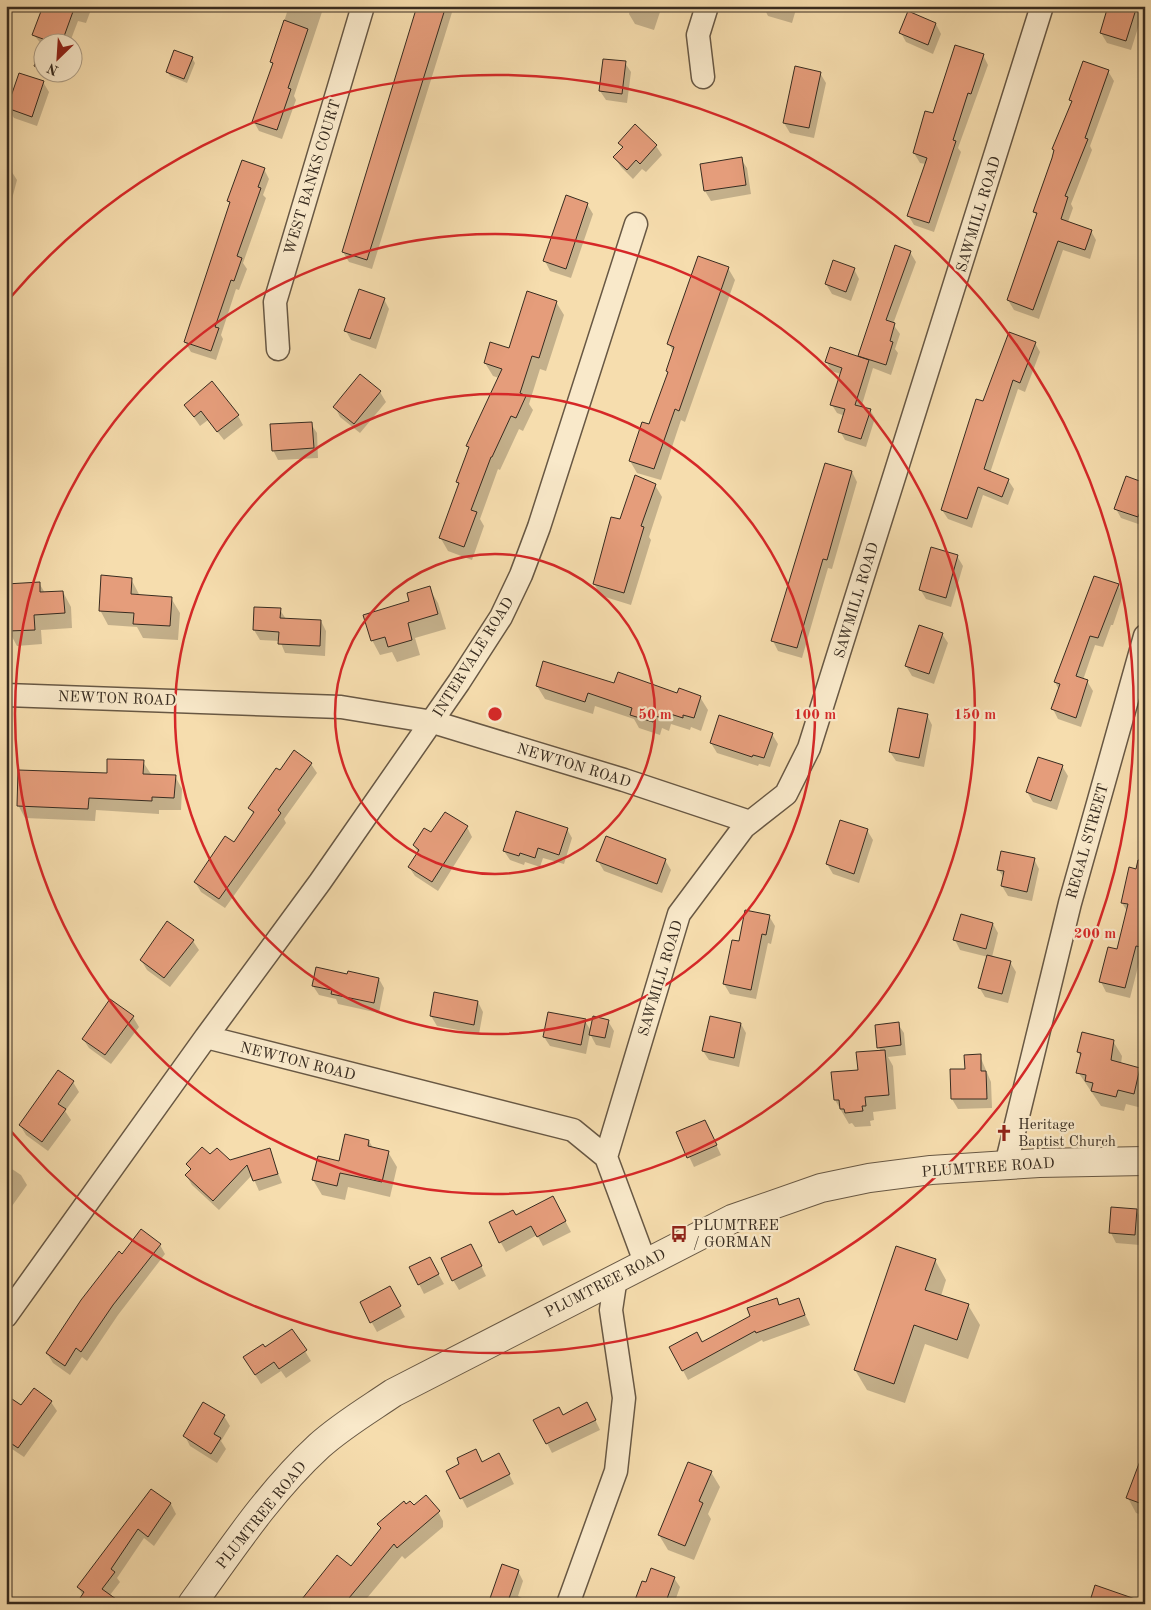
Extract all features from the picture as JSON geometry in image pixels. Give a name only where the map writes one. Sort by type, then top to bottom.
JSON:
[{"type":"street","name":"WEST BANKS COURT","points":[[278,349],[275,302],[363,6]]},
{"type":"street","points":[[702,77],[698,35],[707,6]]},
{"type":"street","name":"SAWMILL ROAD","points":[[606,1157],[679,914],[744,827],[786,794],[809,748],[1042,6]]},
{"type":"street","name":"INTERVALE ROAD","points":[[206,1037],[320,882],[433,722],[501,617],[521,575],[539,527],[636,224]]},
{"type":"street","name":"REGAL STREET","points":[[1006,1165],[1070,903],[1145,636]]},
{"type":"street","name":"NEWTON ROAD","points":[[6,695],[341,707],[433,722],[624,780],[750,822]]},
{"type":"street","points":[[6,1316],[206,1037]]},
{"type":"street","name":"NEWTON ROAD","points":[[206,1037],[573,1130],[606,1157]]},
{"type":"street","points":[[606,1157],[645,1262]]},
{"type":"street","name":"PLUMTREE ROAD","points":[[192,1604],[280,1487],[332,1435],[393,1394],[645,1262],[732,1219],[821,1188],[894,1174],[1006,1165],[1145,1161]]},
{"type":"street","points":[[568,1604],[616,1471],[624,1398],[611,1310],[616,1277]]},
{"type":"building","points":[[43,6],[75,6],[66,32],[33,32]]},
{"type":"building","points":[[417,6],[435,6],[445,9],[367,260],[342,252]]},
{"type":"building","points":[[1108,6],[1137,6],[1126,41],[1100,33]]},
{"type":"building","points":[[908,11],[936,23],[928,45],[899,33]]},
{"type":"building","points":[[284,20],[308,29],[288,88],[291,89],[277,130],[252,122],[273,63],[270,62]]},
{"type":"building","points":[[955,45],[984,54],[971,94],[968,93],[953,140],[956,141],[929,223],[907,216],[927,158],[913,153],[925,111],[933,113]]},
{"type":"building","points":[[174,50],[193,57],[184,79],[166,72]]},
{"type":"building","points":[[603,59],[626,61],[622,94],[599,91]]},
{"type":"building","points":[[1083,61],[1109,70],[1085,138],[1088,139],[1065,196],[1068,197],[1061,219],[1092,230],[1085,250],[1058,241],[1033,310],[1007,300],[1037,213],[1033,212],[1052,158],[1054,150],[1052,149],[1072,101],[1069,100]]},
{"type":"building","points":[[795,66],[821,72],[809,128],[783,123]]},
{"type":"building","points":[[19,73],[32,77],[32,82],[44,82],[32,117],[7,108]]},
{"type":"building","points":[[635,124],[657,145],[640,164],[636,160],[627,170],[613,157],[623,147],[618,143]]},
{"type":"building","points":[[742,157],[746,185],[704,191],[700,164]]},
{"type":"building","points":[[242,160],[265,168],[258,187],[261,188],[237,256],[242,258],[234,281],[231,280],[215,327],[219,328],[211,351],[184,342],[230,202],[227,201]]},
{"type":"building","points":[[566,195],[588,203],[566,269],[543,261]]},
{"type":"building","points":[[895,245],[911,251],[886,320],[895,323],[890,341],[893,342],[886,365],[858,356]]},
{"type":"building","points":[[698,256],[729,267],[679,411],[675,409],[654,469],[629,461],[642,422],[649,424],[668,372],[666,371],[674,347],[667,344]]},
{"type":"building","points":[[833,260],[855,268],[846,292],[825,284]]},
{"type":"building","points":[[359,289],[385,298],[370,339],[344,331]]},
{"type":"building","points":[[527,291],[557,301],[539,358],[532,356],[520,393],[526,396],[516,418],[511,416],[491,457],[471,510],[477,512],[464,547],[439,538],[459,483],[456,482],[469,447],[466,446],[502,369],[484,363],[490,342],[509,348]]},
{"type":"building","points":[[1009,332],[1036,342],[1020,383],[1013,380],[984,469],[1009,479],[1002,497],[978,487],[967,519],[941,510],[976,399],[983,401]]},
{"type":"building","points":[[830,347],[869,360],[855,405],[871,409],[861,439],[838,432],[845,409],[830,405],[842,368],[825,362]]},
{"type":"building","points":[[360,374],[381,391],[354,424],[333,407]]},
{"type":"building","points":[[212,381],[239,415],[217,432],[201,411],[194,417],[184,405]]},
{"type":"building","points":[[312,422],[314,448],[272,451],[270,424]]},
{"type":"building","points":[[825,463],[852,471],[827,560],[823,559],[797,648],[771,641]]},
{"type":"building","points":[[635,475],[656,484],[641,526],[644,527],[624,593],[593,584],[611,517],[620,519]]},
{"type":"building","points":[[1126,476],[1145,483],[1145,499],[1138,517],[1114,509]]},
{"type":"building","points":[[931,547],[958,555],[946,598],[919,590]]},
{"type":"building","points":[[101,575],[132,578],[131,594],[172,597],[170,626],[133,624],[134,613],[99,611]]},
{"type":"building","points":[[1094,576],[1119,584],[1098,638],[1090,636],[1076,676],[1088,680],[1076,718],[1051,709],[1060,684],[1054,682]]},
{"type":"building","points":[[40,582],[40,592],[63,591],[65,613],[34,615],[35,630],[8,631],[6,584]]},
{"type":"building","points":[[430,586],[438,614],[408,623],[412,640],[388,647],[385,637],[371,641],[363,615],[409,601],[407,593]]},
{"type":"building","points":[[254,607],[281,608],[280,618],[321,620],[320,646],[278,644],[279,632],[253,630]]},
{"type":"building","points":[[919,625],[943,633],[929,674],[905,666]]},
{"type":"building","points":[[543,661],[614,683],[618,672],[677,693],[679,688],[701,696],[694,718],[683,715],[683,718],[664,712],[662,718],[655,716],[653,722],[630,715],[632,708],[588,693],[585,702],[536,686]]},
{"type":"building","points":[[898,708],[928,714],[919,758],[889,752]]},
{"type":"building","points":[[719,715],[773,733],[764,758],[753,755],[752,757],[710,743]]},
{"type":"building","points":[[294,750],[312,763],[278,810],[281,813],[219,899],[194,882],[225,836],[234,842],[254,812],[248,808],[276,768],[280,770]]},
{"type":"building","points":[[1038,757],[1063,765],[1051,801],[1026,792]]},
{"type":"building","points":[[107,759],[144,760],[143,774],[176,775],[174,798],[152,797],[152,801],[89,798],[88,809],[17,806],[18,770],[107,773]]},
{"type":"building","points":[[516,811],[568,828],[559,855],[538,848],[535,858],[520,853],[519,856],[503,851]]},
{"type":"building","points":[[445,812],[468,826],[432,882],[408,867],[419,850],[413,845],[424,828],[431,832]]},
{"type":"building","points":[[840,820],[868,829],[854,874],[826,864]]},
{"type":"building","points":[[606,836],[666,859],[657,884],[596,861]]},
{"type":"building","points":[[1001,851],[1035,858],[1027,892],[1001,886],[1004,871],[997,870]]},
{"type":"building","points":[[1138,860],[1145,861],[1145,948],[1136,946],[1125,988],[1099,982],[1108,947],[1117,949],[1128,904],[1121,903],[1129,867],[1136,869]]},
{"type":"building","points":[[745,910],[770,915],[766,935],[762,934],[751,990],[723,984],[732,940],[739,941]]},
{"type":"building","points":[[961,914],[993,923],[986,949],[953,940]]},
{"type":"building","points":[[167,921],[194,940],[164,978],[140,960]]},
{"type":"building","points":[[987,955],[1011,961],[1002,994],[978,988]]},
{"type":"building","points":[[316,967],[347,974],[348,971],[379,978],[374,1003],[331,994],[332,990],[312,986]]},
{"type":"building","points":[[434,992],[478,1001],[474,1025],[430,1016]]},
{"type":"building","points":[[110,999],[134,1016],[105,1055],[82,1039]]},
{"type":"building","points":[[548,1012],[586,1019],[581,1045],[543,1037]]},
{"type":"building","points":[[593,1016],[609,1020],[605,1038],[589,1035]]},
{"type":"building","points":[[710,1016],[741,1023],[734,1058],[702,1051]]},
{"type":"building","points":[[899,1022],[901,1045],[877,1048],[875,1025]]},
{"type":"building","points":[[1082,1032],[1114,1040],[1111,1060],[1140,1068],[1134,1094],[1118,1090],[1116,1097],[1091,1091],[1093,1083],[1085,1081],[1086,1075],[1076,1073],[1081,1053],[1077,1052]]},
{"type":"building","points":[[885,1050],[889,1095],[865,1097],[866,1106],[862,1106],[863,1111],[845,1113],[844,1109],[840,1109],[839,1100],[834,1100],[831,1072],[858,1070],[856,1052]]},
{"type":"building","points":[[981,1054],[981,1071],[986,1071],[987,1099],[951,1099],[950,1069],[965,1069],[964,1055]]},
{"type":"building","points":[[58,1070],[74,1081],[58,1104],[66,1109],[42,1142],[19,1125]]},
{"type":"building","points":[[705,1120],[717,1145],[687,1158],[676,1132]]},
{"type":"building","points":[[345,1134],[369,1140],[368,1146],[389,1151],[382,1182],[340,1173],[337,1186],[312,1180],[318,1156],[339,1161]]},
{"type":"building","points":[[202,1147],[210,1154],[217,1148],[230,1160],[270,1148],[278,1174],[253,1181],[247,1165],[213,1201],[185,1175],[191,1169],[186,1164]]},
{"type":"building","points":[[553,1196],[566,1221],[537,1237],[531,1226],[499,1243],[489,1222],[513,1210],[516,1215]]},
{"type":"building","points":[[1111,1207],[1137,1209],[1135,1235],[1109,1233]]},
{"type":"building","points":[[141,1229],[161,1244],[113,1305],[81,1352],[76,1348],[65,1366],[46,1353],[81,1300],[119,1251],[122,1254]]},
{"type":"building","points":[[471,1244],[482,1266],[452,1281],[441,1258]]},
{"type":"building","points":[[896,1246],[936,1259],[925,1290],[969,1304],[957,1340],[914,1325],[894,1384],[854,1370]]},
{"type":"building","points":[[430,1257],[439,1274],[418,1285],[409,1267]]},
{"type":"building","points":[[390,1286],[401,1306],[370,1323],[360,1302]]},
{"type":"building","points":[[777,1298],[779,1305],[799,1298],[805,1315],[756,1333],[755,1331],[682,1371],[669,1347],[697,1332],[702,1342],[750,1316],[747,1308]]},
{"type":"building","points":[[292,1329],[307,1350],[279,1369],[274,1362],[255,1375],[243,1357],[263,1344],[265,1347]]},
{"type":"building","points":[[34,1388],[52,1401],[18,1448],[6,1440],[6,1395],[21,1405]]},
{"type":"building","points":[[203,1402],[225,1415],[214,1434],[221,1438],[211,1454],[183,1436]]},
{"type":"building","points":[[587,1402],[596,1420],[546,1444],[533,1420],[559,1407],[563,1415]]},
{"type":"building","points":[[476,1449],[482,1462],[499,1453],[510,1474],[460,1499],[446,1471],[459,1464],[457,1458]]},
{"type":"building","points":[[1143,1453],[1145,1453],[1145,1505],[1126,1498]]},
{"type":"building","points":[[688,1462],[712,1471],[699,1501],[703,1503],[685,1546],[658,1535]]},
{"type":"building","points":[[151,1489],[171,1503],[148,1537],[138,1529],[111,1569],[115,1572],[102,1589],[123,1604],[76,1604],[84,1592],[77,1587]]},
{"type":"building","points":[[426,1495],[440,1511],[397,1548],[394,1544],[344,1604],[298,1604],[337,1555],[351,1566],[381,1528],[377,1524],[404,1501],[406,1504],[410,1501],[414,1505]]},
{"type":"building","points":[[502,1564],[519,1570],[507,1604],[488,1604]]},
{"type":"building","points":[[651,1568],[675,1577],[665,1604],[644,1604],[635,1600],[642,1581],[646,1582]]},
{"type":"building","points":[[1095,1585],[1141,1601],[1141,1604],[1089,1604]]},
{"type":"place","name":"Heritage Baptist Church","points":[[1004,1133]]},
{"type":"place","name":"PLUMTREE / GORMAN","points":[[679,1234]]}]
